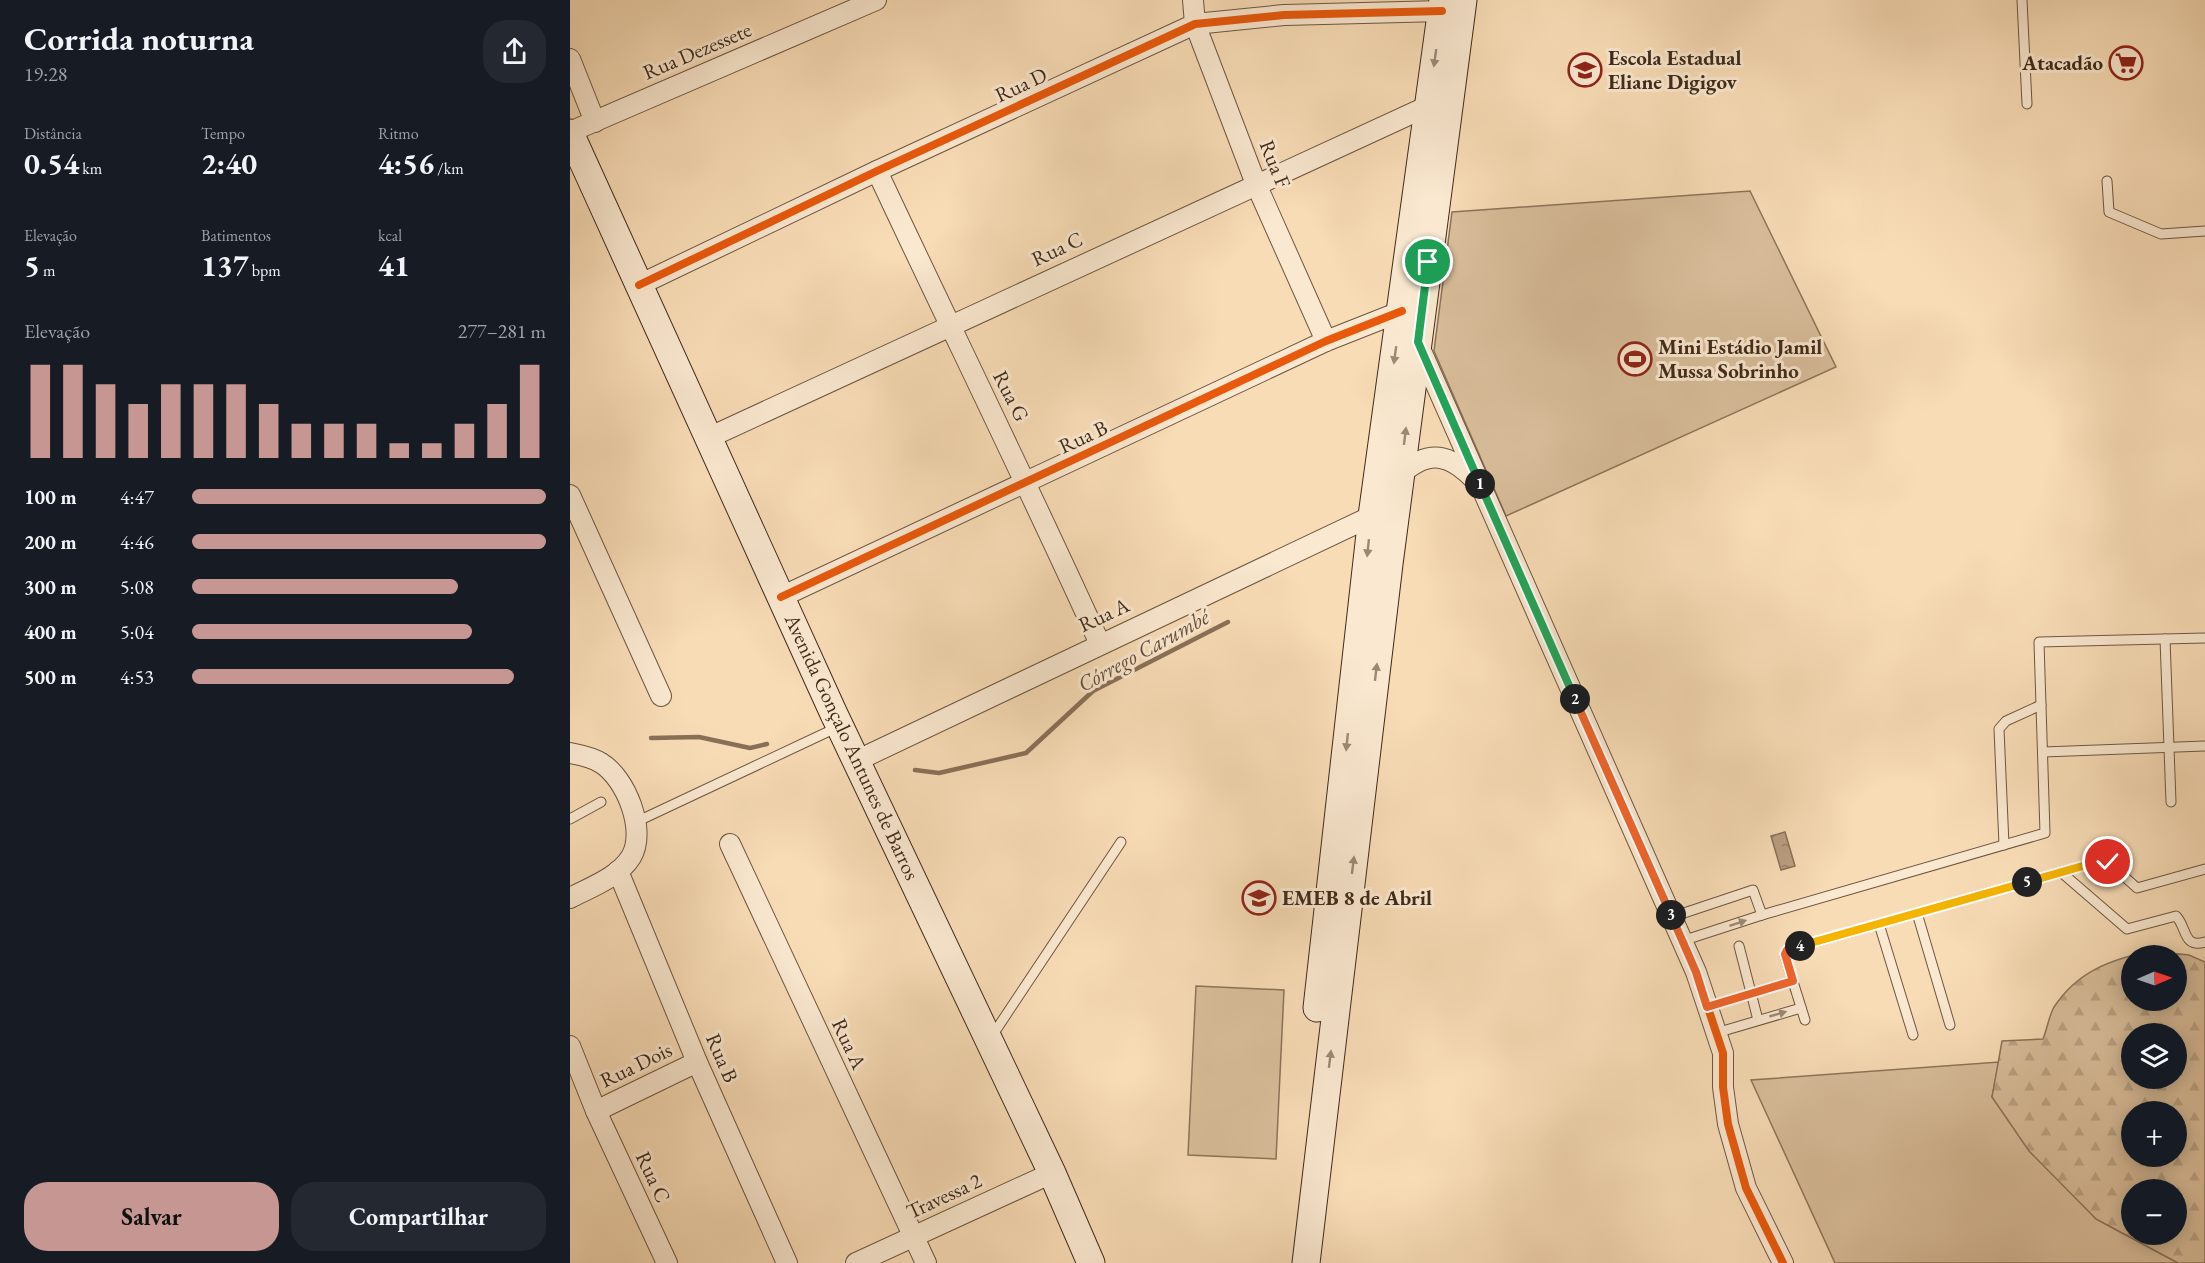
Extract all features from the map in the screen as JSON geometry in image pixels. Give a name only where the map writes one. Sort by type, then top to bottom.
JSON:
[{"type":"main road","points":[[1289,1263],[1372,516],[1402,310],[1428,106],[1449,4]]},
{"type":"main road","points":[[1306,1263],[1400,475],[1418,342],[1449,4]]},
{"type":"main road","name":"Avenida Gonçalo Antunes de Barros","points":[[570,133],[840,726],[1052,1173],[1091,1263]]},
{"type":"street","name":"Rua Dezessete","points":[[570,133],[876,0]]},
{"type":"street","name":"Rua F","points":[[1193,0],[1195,24],[1256,184],[1326,341]]},
{"type":"street","name":"Rua D","points":[[639,285],[877,171],[1195,24],[1284,15],[1449,4]]},
{"type":"street","points":[[570,59],[595,122]]},
{"type":"street","name":"Rua C","points":[[708,438],[1428,106]]},
{"type":"street","name":"Rua G","points":[[877,171],[949,325],[1028,483],[1100,644]]},
{"type":"street","name":"Rua B","points":[[782,597],[1326,341],[1402,310]]},
{"type":"street","points":[[1418,342],[1682,941],[1723,1053],[1723,1087],[1728,1124],[1743,1177],[1783,1263]]},
{"type":"street","points":[[1400,475],[1422,458],[1438,457],[1464,469],[1482,488]]},
{"type":"street","points":[[570,495],[661,696]]},
{"type":"street","name":"Rua A","points":[[858,760],[1372,516]]},
{"type":"street","points":[[570,753],[601,762],[612,771],[620,783],[636,822],[636,846],[630,859],[618,871],[570,898]]},
{"type":"street","name":"Rua A","points":[[730,844],[926,1263]]},
{"type":"street","name":"Rua B","points":[[618,871],[697,1062],[787,1263]]},
{"type":"street","name":"Rua C","points":[[570,1046],[596,1111],[667,1263]]},
{"type":"street","name":"Rua Dois","points":[[596,1111],[697,1062]]},
{"type":"street","name":"Travessa 2","points":[[856,1263],[1052,1173]]},
{"type":"lane","points":[[2022,0],[2027,104]]},
{"type":"lane","points":[[2107,181],[2109,212],[2161,234],[2205,231]]},
{"type":"lane","points":[[1682,941],[1762,915],[2045,833],[2039,642],[2205,638]]},
{"type":"lane","points":[[2165,639],[2171,802]]},
{"type":"lane","points":[[2004,845],[1999,729],[2006,721],[2041,705]]},
{"type":"lane","points":[[636,822],[840,726]]},
{"type":"lane","points":[[2043,752],[2205,746]]},
{"type":"lane","points":[[570,819],[601,802]]},
{"type":"lane","points":[[989,1040],[1121,842]]},
{"type":"lane","points":[[1805,1020],[1785,957],[1787,950],[2106,861],[2137,888],[2205,868]]},
{"type":"lane","points":[[2061,872],[2127,929],[2176,916],[2191,942],[2205,942]]},
{"type":"lane","points":[[1672,917],[1754,890],[1762,915]]},
{"type":"lane","points":[[1917,914],[1950,1024]]},
{"type":"lane","points":[[1879,924],[1913,1035]]},
{"type":"lane","points":[[1739,946],[1758,1020]]},
{"type":"lane","points":[[1707,1007],[1793,981]]},
{"type":"lane","points":[[1716,1033],[1801,1008]]},
{"type":"green space","name":"Mini Estádio Jamil Mussa Sobrinho","points":[[1750,191],[1836,367],[1506,516],[1434,351],[1452,212]]},
{"type":"green space","points":[[2187,955],[2205,962],[2205,1263],[2178,1263],[2144,1245],[2187,1245],[2187,1179],[2121,1179],[2121,1232],[2096,1219],[2029,1151],[1992,1097],[2002,1041],[2043,1039],[2054,1007],[2063,995],[2084,976],[2121,958],[2121,1011],[2187,1011]]},
{"type":"green space","points":[[1196,986],[1284,990],[1276,1159],[1188,1155]]},
{"type":"green space","points":[[1999,1062],[1992,1097],[2096,1219],[2121,1232],[2121,1245],[2144,1245],[2178,1263],[1835,1263],[1751,1080]]},
{"type":"water","points":[[1785,832],[1795,866],[1781,870],[1771,836]]},
{"type":"waterway","name":"Córrego Carumbé","points":[[915,770],[939,773],[1026,753],[1093,691],[1228,622]]},
{"type":"waterway","name":"Córrego Carumbé","points":[[651,738],[699,737],[750,748],[767,744]]},
{"type":"cycle path","points":[[639,285],[877,171],[1195,24],[1284,15],[1442,11]]},
{"type":"cycle path","points":[[781,597],[1326,341],[1402,311]]},
{"type":"cycle path","points":[[1418,342],[1696,972],[1723,1053],[1723,1087],[1728,1124],[1746,1188],[1783,1263]]},
{"type":"place","name":"Atacadão","points":[[2126,63]]},
{"type":"place","name":"Escola Estadual Eliane Digigov","points":[[1585,70]]},
{"type":"place","name":"Mini Estádio Jamil Mussa Sobrinho","points":[[1635,359]]},
{"type":"place","name":"EMEB 8 de Abril","points":[[1259,898]]},
{"type":"route","points":[[1428,262],[1418,342],[1696,972],[1707,1007],[1793,981],[1785,957],[1786,951],[2100,861],[2108,862]]}]
